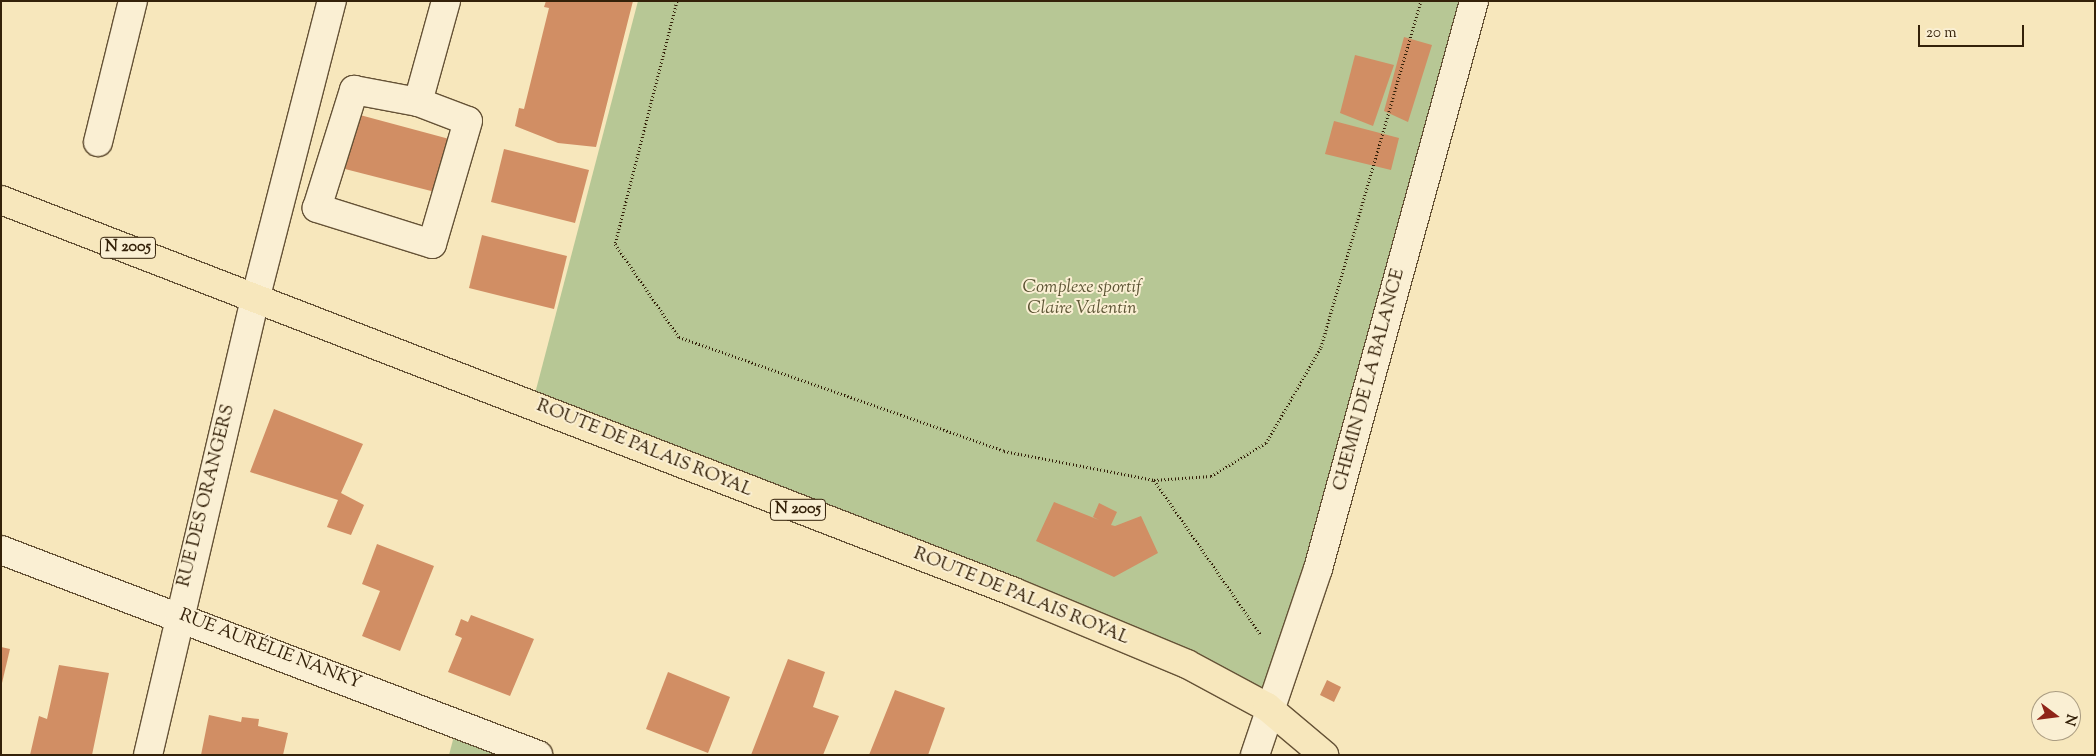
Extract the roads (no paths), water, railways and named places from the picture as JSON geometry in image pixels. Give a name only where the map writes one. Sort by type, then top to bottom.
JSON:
[{"type":"main road","name":"ROUTE DE PALAIS ROYAL","points":[[1,200],[256,296],[1014,592],[1186,664],[1268,707],[1324,755]]},
{"type":"street","points":[[98,142],[133,1]]},
{"type":"street","name":"RUE DES ORANGERS","points":[[148,755],[178,614],[256,296],[332,1]]},
{"type":"street","points":[[418,102],[446,1]]},
{"type":"street","name":"CHEMIN DE LA BALANCE","points":[[1255,755],[1268,707],[1318,569],[1474,1]]},
{"type":"street","points":[[354,90],[418,102],[468,121],[432,244],[318,208],[354,90]]},
{"type":"street","name":"RUE AURÉLIE NANKY","points":[[1,550],[178,614],[538,755]]},
{"type":"park label","name":"Complexe sportif Claire Valentin","points":[[1082,299]]}]
